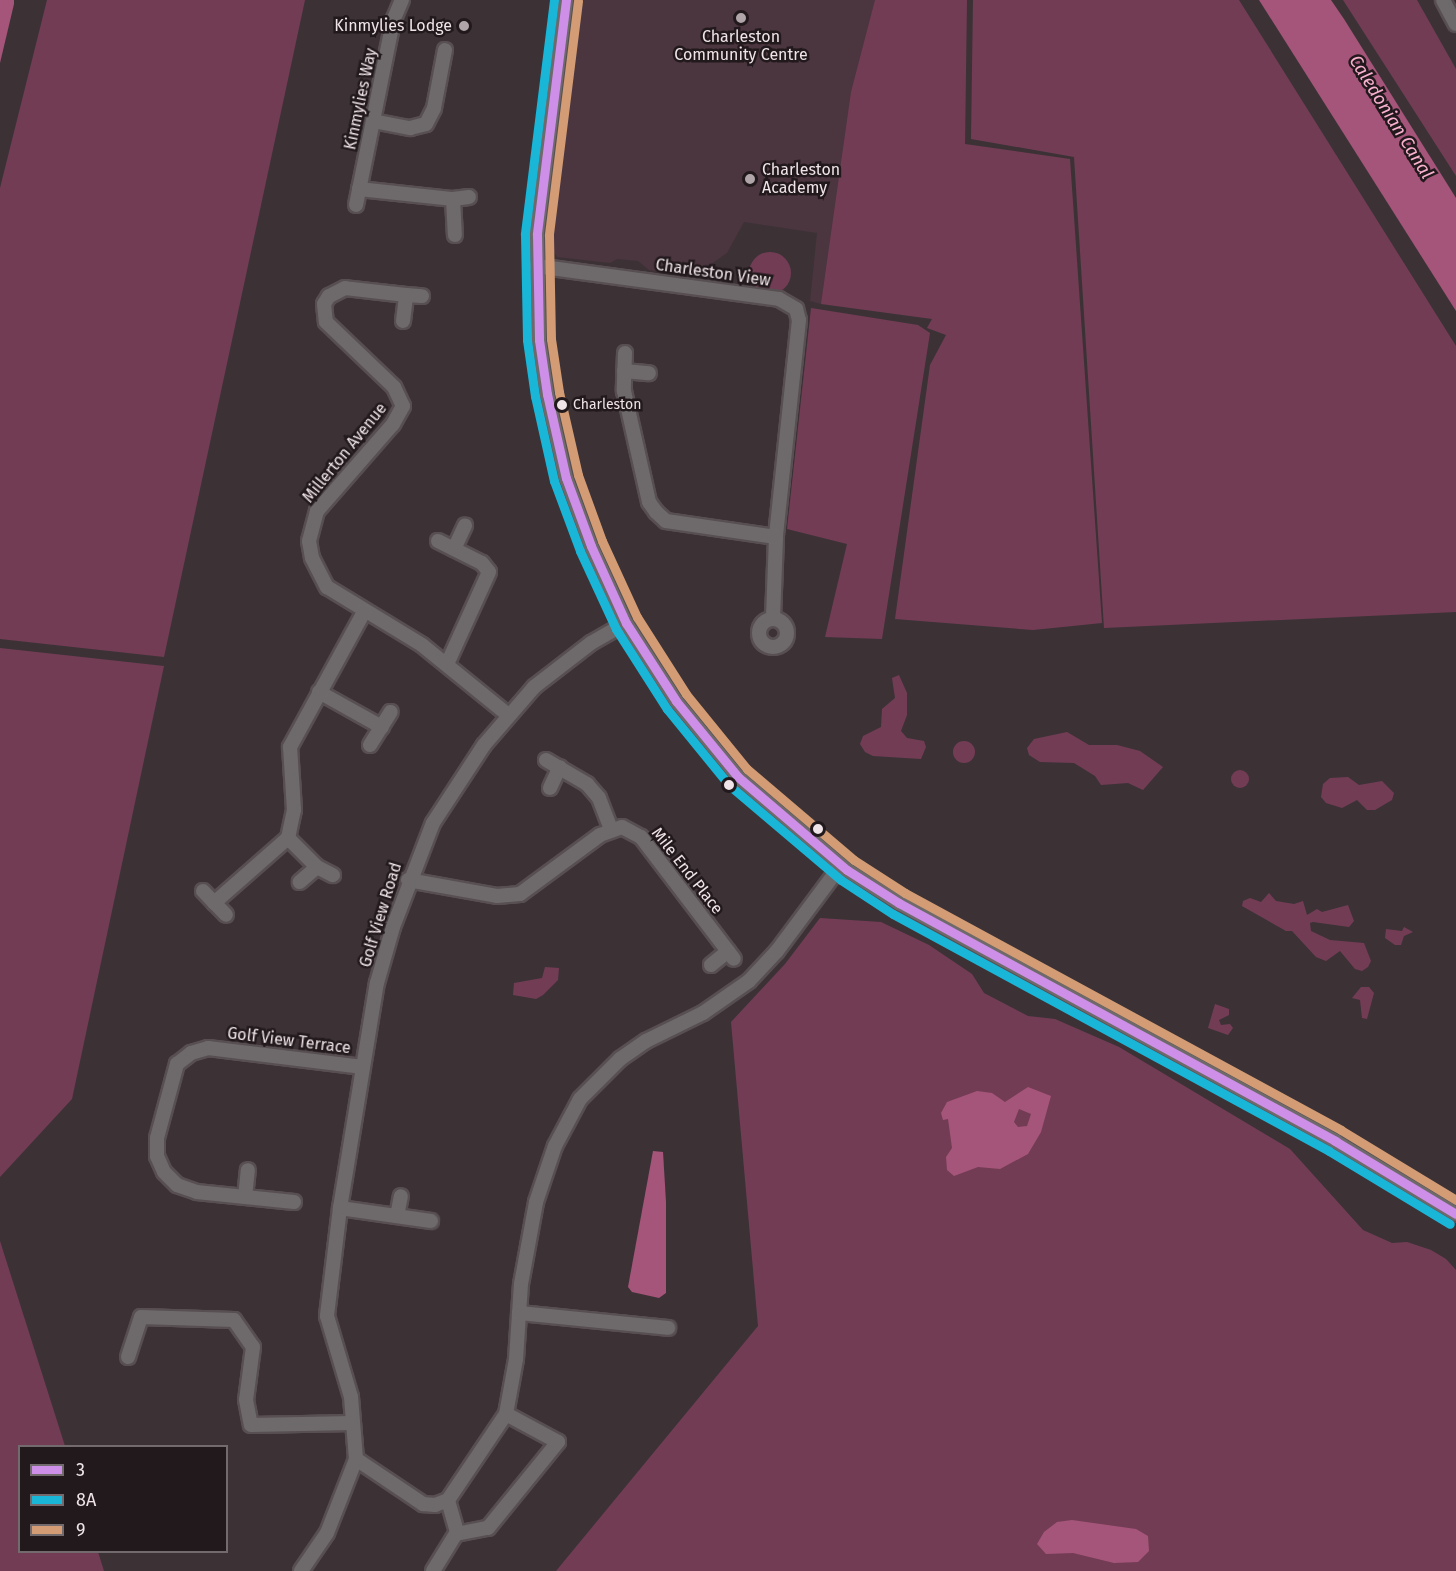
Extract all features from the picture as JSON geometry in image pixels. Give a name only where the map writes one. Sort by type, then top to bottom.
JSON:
[{"type":"street","name":"Kinmylies Way","points":[[356,205],[393,21],[402,0]]},
{"type":"street","points":[[566,0],[542,181],[536,266],[542,359],[566,478],[591,546],[626,623],[676,700],[738,777],[841,865],[899,903],[1335,1141],[1456,1214]]},
{"type":"street","points":[[1443,0],[1456,24]]},
{"type":"street","points":[[373,121],[410,128],[426,124],[446,76],[445,50]]},
{"type":"street","points":[[359,189],[453,199],[470,197]]},
{"type":"street","points":[[453,199],[455,236]]},
{"type":"street","name":"Charleston View","points":[[536,266],[778,299],[796,309],[799,320],[776,537],[773,619]]},
{"type":"street","name":"Millerton Avenue","points":[[406,295],[345,288],[329,296],[324,304],[326,322],[394,387],[403,406],[393,424],[327,497],[311,526],[312,558],[318,574],[327,586],[447,664],[508,716]]},
{"type":"street","points":[[404,321],[406,295],[422,296]]},
{"type":"street","points":[[625,353],[624,371],[631,424],[649,502],[656,512],[674,522],[776,537]]},
{"type":"street","points":[[624,371],[649,373]]},
{"type":"street","points":[[454,549],[465,525]]},
{"type":"street","points":[[438,542],[487,567],[489,577],[447,664]]},
{"type":"street","points":[[214,903],[288,838],[294,810],[290,747],[364,612]]},
{"type":"street","name":"Golf View Road","points":[[356,1459],[351,1397],[327,1316],[340,1208],[382,964],[408,880],[446,797],[508,716],[556,669],[626,623]]},
{"type":"street","points":[[319,692],[382,727]]},
{"type":"street","points":[[370,745],[391,712]]},
{"type":"street","points":[[408,880],[497,896],[520,894],[611,829],[599,798],[587,784],[546,760]]},
{"type":"street","points":[[550,788],[560,767]]},
{"type":"street","name":"Mile End Place","points":[[611,829],[622,827],[641,837],[730,955],[711,965]]},
{"type":"street","points":[[288,838],[317,867],[333,875]]},
{"type":"street","points":[[301,1571],[327,1533],[356,1459],[423,1504],[435,1505],[447,1500],[506,1414],[521,1284],[543,1174],[580,1099],[620,1059],[646,1041],[709,1010],[748,981],[777,951],[841,865]]},
{"type":"street","points":[[300,882],[317,867]]},
{"type":"street","points":[[202,891],[226,915]]},
{"type":"street","name":"Golf View Terrace","points":[[294,1202],[197,1192],[177,1185],[164,1172],[157,1156],[157,1138],[177,1064],[191,1053],[208,1048],[363,1067]]},
{"type":"street","points":[[245,1197],[248,1170]]},
{"type":"street","points":[[398,1216],[401,1196]]},
{"type":"street","points":[[340,1208],[431,1221]]},
{"type":"street","points":[[519,1313],[668,1328]]},
{"type":"street","points":[[128,1357],[141,1317],[234,1320],[253,1347],[246,1400],[251,1425],[353,1423]]},
{"type":"street","points":[[456,1534],[488,1528],[558,1442],[506,1414]]},
{"type":"street","points":[[433,1571],[456,1534],[447,1500]]},
{"type":"shaded area","points":[[47,0],[305,0],[164,657],[0,639],[0,188]]},
{"type":"shaded area","name":"Charleston Academy","points":[[580,0],[948,0],[821,304],[810,301],[817,233],[744,222],[727,253],[695,275],[649,270],[638,261],[617,259],[610,263],[557,257],[548,243],[549,228]]},
{"type":"shaded area","points":[[875,0],[967,0],[965,144],[1070,159],[1102,623],[1033,630],[895,619],[930,365],[946,335],[927,328],[932,319],[821,304],[851,92]]},
{"type":"shaded area","points":[[973,0],[1239,0],[1456,346],[1456,612],[1104,628],[1074,157],[971,139]]},
{"type":"shaded area","points":[[1343,0],[1417,0],[1456,69],[1456,176]]},
{"type":"shaded area","points":[[770,252],[778,253],[785,258],[790,265],[790,281],[785,288],[778,293],[770,294],[762,293],[755,288],[750,281],[749,273],[750,265],[755,258],[762,253]]},
{"type":"shaded area","points":[[811,308],[918,325],[930,333],[882,639],[825,637],[847,544],[787,529]]},
{"type":"shaded area","points":[[0,648],[164,666],[72,1099],[0,1177]]},
{"type":"shaded area","points":[[899,675],[907,693],[907,715],[901,731],[907,738],[924,741],[926,747],[921,759],[873,756],[865,752],[860,744],[863,736],[881,727],[882,709],[895,698],[892,678]]},
{"type":"shaded area","points":[[1067,732],[1089,745],[1117,745],[1140,751],[1163,767],[1143,790],[1128,783],[1101,785],[1095,776],[1074,763],[1040,762],[1029,755],[1027,748],[1034,739]]},
{"type":"shaded area","points":[[964,741],[972,744],[975,752],[972,760],[964,763],[956,760],[953,752],[956,744]]},
{"type":"shaded area","points":[[1240,770],[1246,773],[1249,779],[1246,785],[1240,788],[1234,785],[1231,779],[1234,773]]},
{"type":"shaded area","points":[[1348,777],[1359,785],[1382,781],[1394,793],[1392,800],[1375,810],[1367,810],[1357,800],[1342,808],[1326,803],[1321,797],[1323,784],[1330,778]]},
{"type":"shaded area","points":[[1269,893],[1276,901],[1294,904],[1303,901],[1307,915],[1317,909],[1322,912],[1348,905],[1354,921],[1349,927],[1313,922],[1310,923],[1311,931],[1330,940],[1364,943],[1371,961],[1368,967],[1362,971],[1355,969],[1340,951],[1326,961],[1316,957],[1292,931],[1286,931],[1242,906],[1243,901],[1250,898],[1261,902]]},
{"type":"shaded area","points":[[820,918],[881,922],[929,945],[972,974],[984,993],[1028,1016],[1055,1019],[1119,1047],[1290,1149],[1363,1230],[1392,1243],[1407,1242],[1431,1250],[1446,1259],[1456,1270],[1456,1571],[556,1571],[758,1326],[731,1022],[785,964]]},
{"type":"shaded area","points":[[1404,927],[1413,932],[1404,936],[1401,945],[1395,945],[1385,938],[1386,929],[1402,931]]},
{"type":"shaded area","points":[[545,967],[559,968],[558,980],[543,995],[536,999],[513,995],[514,983],[542,978]]},
{"type":"shaded area","points":[[1361,987],[1369,987],[1374,993],[1367,1019],[1362,1018],[1360,1000],[1352,998]]},
{"type":"shaded area","points":[[1215,1004],[1229,1009],[1229,1015],[1219,1020],[1221,1025],[1230,1024],[1233,1028],[1228,1035],[1208,1028]]},
{"type":"shaded area","points":[[0,1241],[65,1445],[18,1445],[18,1553],[98,1553],[104,1571],[0,1571]]},
{"type":"water","points":[[0,0],[14,0],[14,4],[0,63]]},
{"type":"water","name":"Caledonian Canal","points":[[1259,0],[1331,0],[1344,19],[1456,198],[1456,311]]},
{"type":"water","points":[[1028,1087],[1051,1096],[1041,1132],[1028,1154],[1000,1169],[978,1167],[954,1176],[947,1170],[946,1157],[952,1148],[948,1119],[943,1120],[941,1113],[947,1102],[977,1091],[992,1093],[1005,1102]],"holes":[[[1019,1109],[1031,1114],[1027,1126],[1018,1127],[1014,1122]]]},
{"type":"water","points":[[653,1151],[663,1152],[666,1202],[666,1293],[659,1298],[632,1292],[628,1287]]},
{"type":"water","points":[[1072,1520],[1136,1529],[1148,1536],[1149,1551],[1138,1562],[1114,1563],[1073,1553],[1046,1554],[1037,1544],[1044,1532],[1057,1522]]},
{"type":"transit line","name":"8A","points":[[554,0],[525,234],[527,340],[535,396],[554,481],[580,551],[616,629],[667,709],[729,785],[841,880],[893,914],[1329,1151],[1450,1224]]},
{"type":"transit line","name":"3","points":[[566,0],[537,234],[539,340],[547,394],[566,478],[591,546],[626,623],[676,701],[738,777],[847,870],[899,903],[1335,1141],[1456,1214]]},
{"type":"transit line","name":"9","points":[[578,1],[549,235],[551,339],[559,392],[578,475],[602,541],[637,617],[686,694],[747,769],[854,860],[905,893],[1341,1130],[1456,1200]]},
{"type":"place","name":"Charleston Community Centre","points":[[741,18]]},
{"type":"place","name":"Kinmylies Lodge","points":[[464,26]]},
{"type":"place","name":"Charleston Academy","points":[[750,179]]},
{"type":"place","name":"Charleston","points":[[562,405]]}]
